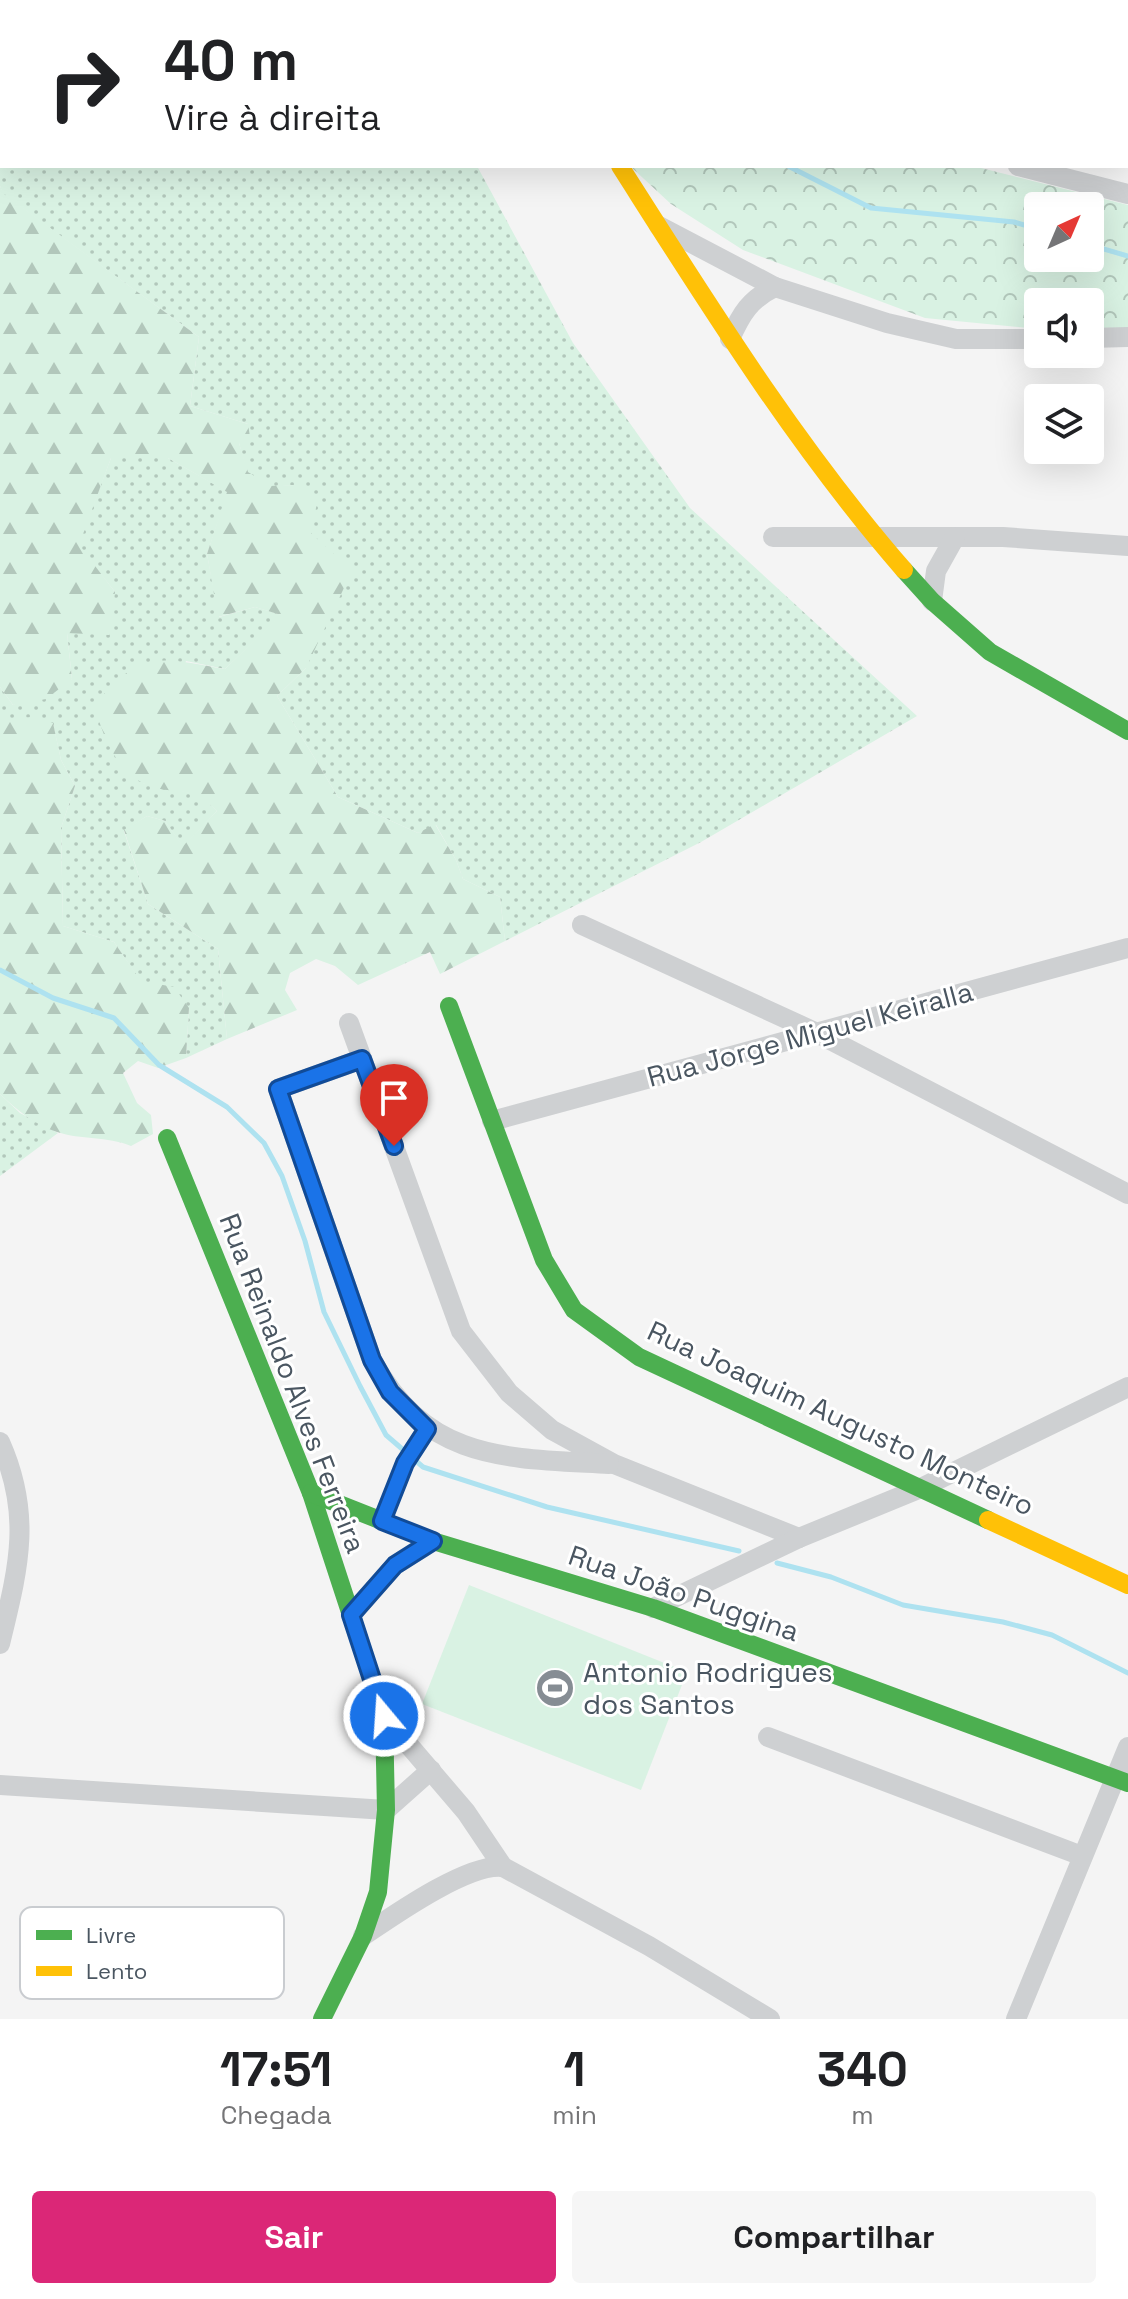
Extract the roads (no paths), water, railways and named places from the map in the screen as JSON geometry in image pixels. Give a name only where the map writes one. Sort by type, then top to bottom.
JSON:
[{"type":"street","points":[[621,168],[652,222],[730,339],[876,537],[932,601],[990,652],[1128,731]]},
{"type":"street","points":[[1026,168],[1128,194]]},
{"type":"street","points":[[652,222],[775,287],[887,323],[956,339],[1024,339]]},
{"type":"street","points":[[730,339],[741,314],[756,297],[775,287]]},
{"type":"street","points":[[1104,338],[1128,337]]},
{"type":"street","points":[[773,537],[955,537],[1100,541],[1128,546]]},
{"type":"street","points":[[932,601],[936,571],[955,537]]},
{"type":"street","points":[[582,925],[815,1032],[1128,1194]]},
{"type":"street","name":"Rua Jorge Miguel Keiralla","points":[[492,1121],[1128,948]]},
{"type":"street","name":"Rua Joaquim Augusto Monteiro","points":[[449,1006],[544,1260],[574,1310],[639,1357],[1128,1585]]},
{"type":"street","points":[[349,1023],[461,1331],[509,1393],[552,1430],[614,1464],[799,1538]]},
{"type":"street","points":[[362,1059],[278,1089],[372,1360],[390,1392],[427,1429],[454,1442],[515,1458],[614,1464]]},
{"type":"street","name":"Rua Reinaldo Alves Ferreira","points":[[167,1138],[311,1493],[384,1716],[386,1810],[378,1892],[363,1936],[322,2019]]},
{"type":"street","points":[[653,1608],[799,1538],[921,1488],[1128,1387]]},
{"type":"street","points":[[0,1442],[7,1475],[21,1511],[21,1556],[0,1644]]},
{"type":"street","name":"Rua João Puggina","points":[[311,1493],[433,1541],[653,1608],[1120,1781]]},
{"type":"street","points":[[351,1615],[387,1572],[433,1541]]},
{"type":"street","points":[[384,1716],[466,1812],[503,1867]]},
{"type":"street","points":[[768,1737],[1082,1856]]},
{"type":"street","points":[[1016,2019],[1082,1856],[1120,1781],[1128,1747]]},
{"type":"street","points":[[0,1785],[386,1810],[431,1770]]},
{"type":"street","points":[[363,1936],[409,1905],[488,1866],[503,1867],[649,1946],[770,2019]]},
{"type":"street","points":[[378,1892],[409,1905]]},
{"type":"lane","points":[[382,1521],[405,1463],[427,1429]]},
{"type":"waterway","points":[[792,168],[871,208],[1024,225]]},
{"type":"waterway","points":[[1104,249],[1128,256]]},
{"type":"waterway","points":[[0,970],[53,998],[114,1018],[159,1065],[227,1107],[264,1143],[282,1176],[305,1241],[324,1312],[360,1386],[386,1435],[423,1467],[547,1507],[739,1551]]},
{"type":"waterway","points":[[777,1563],[831,1577],[903,1605],[1003,1622],[1052,1635],[1128,1673]]},
{"type":"place","name":"Antonio Rodrigues dos Santos","points":[[555,1688]]}]
